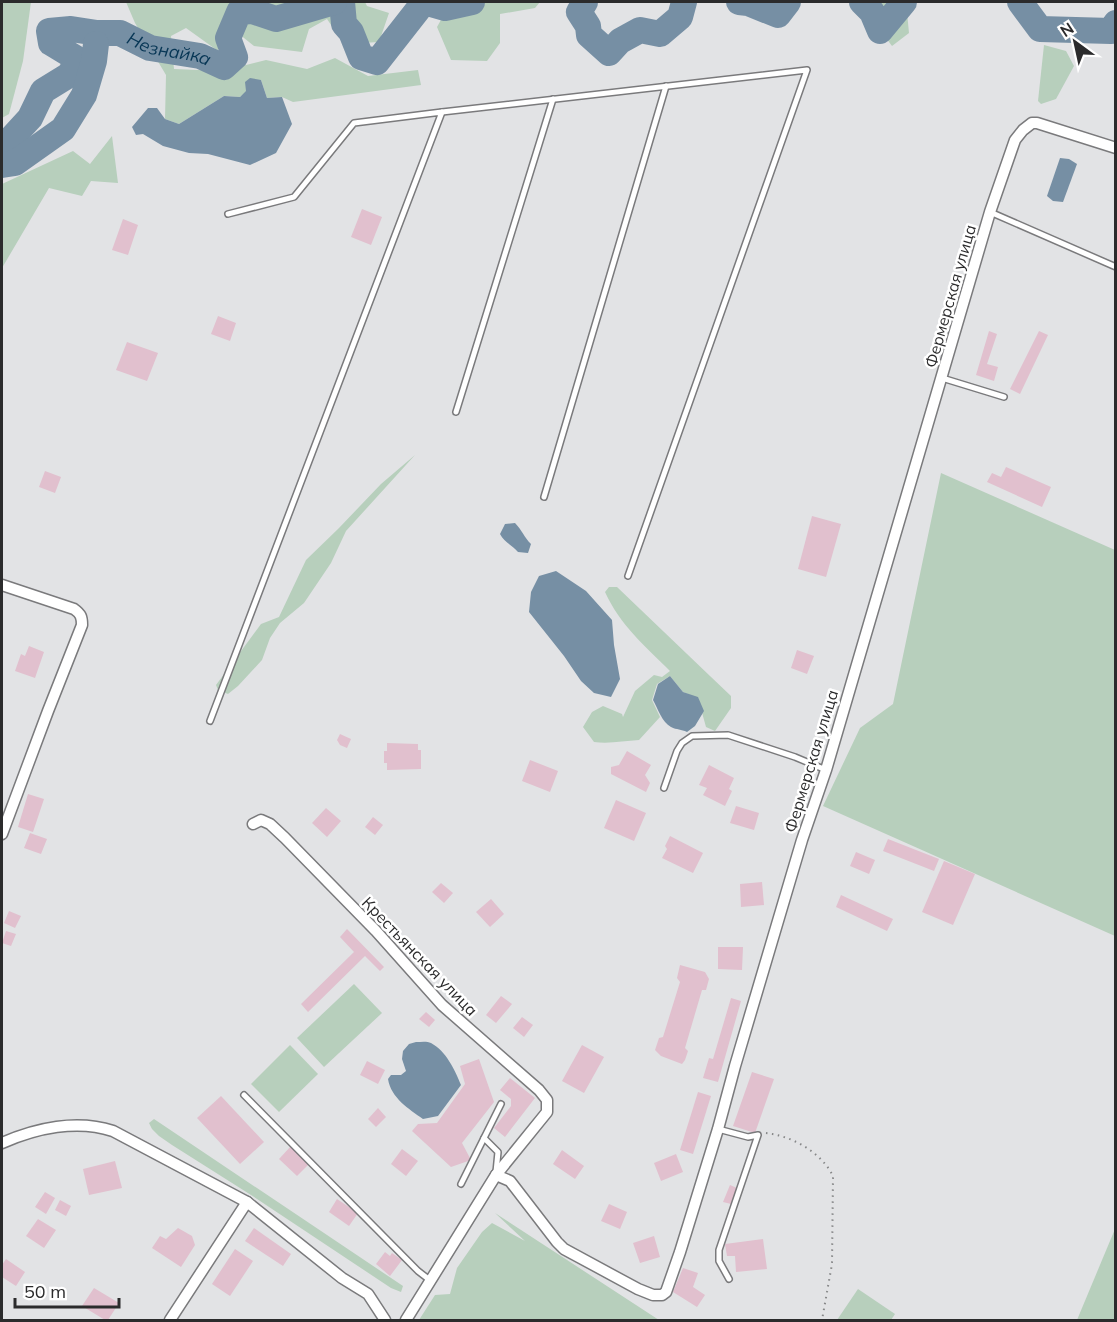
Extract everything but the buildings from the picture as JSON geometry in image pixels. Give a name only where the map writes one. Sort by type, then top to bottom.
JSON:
[{"type":"street","name":"Фермерская улица","points":[[496,1175],[510,1181],[564,1249],[638,1289],[653,1295],[662,1295],[666,1292],[718,1129],[802,840],[826,770],[990,212],[1015,140],[1032,123],[1116,148]]},
{"type":"street","points":[[2,585],[74,609],[80,613],[82,625],[2,834]]},
{"type":"street","name":"Крестьянская улица","points":[[253,824],[261,820],[270,824],[285,838],[376,931],[442,1005],[547,1100],[547,1112],[496,1175]]},
{"type":"street","points":[[2,1143],[35,1131],[62,1126],[101,1127],[113,1131],[247,1202],[342,1278],[368,1294],[384,1320]]},
{"type":"street","points":[[406,1320],[496,1175]]},
{"type":"street","points":[[170,1320],[247,1202]]},
{"type":"lane","points":[[228,214],[294,197],[354,123],[807,70],[628,576]]},
{"type":"lane","points":[[544,497],[666,86]]},
{"type":"lane","points":[[456,412],[553,99]]},
{"type":"lane","points":[[210,721],[442,112]]},
{"type":"lane","points":[[990,212],[1116,267]]},
{"type":"lane","points":[[942,378],[1004,397]]},
{"type":"lane","points":[[664,788],[677,751],[682,743],[692,736],[728,735],[795,757],[826,770]]},
{"type":"lane","points":[[244,1095],[418,1271],[431,1281]]},
{"type":"lane","points":[[461,1184],[501,1104]]},
{"type":"lane","points":[[718,1129],[748,1137],[758,1135]]},
{"type":"lane","points":[[729,1279],[719,1261],[719,1250],[758,1135]]},
{"type":"lane","points":[[484,1138],[498,1152],[496,1175]]},
{"type":"path","points":[[758,1135],[767,1133],[795,1141],[819,1157],[828,1166],[833,1176],[832,1264],[822,1320]]},
{"type":"green space","points":[[2,2],[31,2],[23,61],[9,114],[2,118]]},
{"type":"green space","points":[[126,2],[365,2],[367,6],[389,13],[379,42],[344,44],[327,19],[309,29],[302,52],[254,46],[224,22],[218,51],[186,28],[171,36],[174,69],[222,71],[266,60],[307,69],[335,58],[368,76],[418,70],[421,85],[293,102],[282,97],[267,98],[261,80],[240,97],[224,96],[179,124],[165,119],[166,75],[135,23]]},
{"type":"green space","points":[[451,2],[540,2],[535,8],[500,14],[500,43],[487,61],[451,60],[437,27]]},
{"type":"green space","points":[[859,2],[906,2],[909,33],[892,46]]},
{"type":"green space","points":[[1044,45],[1066,51],[1074,66],[1056,99],[1041,104],[1038,101]]},
{"type":"green space","points":[[112,136],[118,183],[91,181],[82,196],[49,188],[2,268],[2,184],[73,151],[90,164]]},
{"type":"green space","points":[[415,455],[346,531],[331,563],[304,603],[280,623],[270,638],[262,660],[228,694],[218,690],[216,685],[261,624],[279,617],[306,560],[381,484]]},
{"type":"green space","points":[[941,473],[1115,550],[1115,936],[823,806],[860,728],[893,704]]},
{"type":"green space","points":[[609,587],[617,587],[731,696],[731,708],[715,731],[706,727],[698,698],[683,692],[670,676],[657,684],[652,700],[660,717],[639,740],[594,742],[583,727],[592,712],[603,706],[622,714],[623,717],[635,691],[654,675],[662,677],[670,671],[618,615],[605,592]]},
{"type":"green space","points":[[354,984],[382,1013],[324,1067],[297,1038]]},
{"type":"green space","points":[[290,1045],[318,1074],[279,1112],[251,1084]]},
{"type":"green space","points":[[154,1119],[403,1286],[401,1292],[391,1288],[159,1136],[149,1123]]},
{"type":"green space","points":[[495,1213],[659,1320],[419,1320],[435,1295],[450,1294],[457,1268],[482,1232],[492,1223],[525,1241]]},
{"type":"green space","points":[[1115,1229],[1115,1320],[1077,1320]]},
{"type":"green space","points":[[858,1289],[895,1314],[891,1320],[837,1320]]},
{"type":"water","points":[[250,78],[261,80],[267,98],[282,97],[292,124],[276,153],[250,165],[163,146],[143,134],[136,135],[132,127],[148,108],[157,108],[165,119],[179,124],[224,96],[240,97],[246,91],[245,82]]},
{"type":"water","points":[[1060,158],[1069,159],[1077,164],[1063,202],[1053,201],[1047,196]]},
{"type":"water","points":[[515,523],[531,544],[528,553],[518,552],[500,534],[505,524]]},
{"type":"water","points":[[556,571],[586,591],[612,620],[620,679],[611,697],[594,693],[581,681],[529,612],[531,592],[539,576]]},
{"type":"water","points":[[670,676],[683,692],[698,697],[704,711],[695,726],[687,732],[668,725],[653,700],[658,684]]},
{"type":"water","points":[[429,1042],[436,1046],[446,1056],[461,1085],[438,1116],[423,1119],[397,1097],[388,1079],[391,1075],[401,1075],[406,1071],[402,1059],[403,1051],[409,1044]]},
{"type":"waterway","name":"Незнайка","points":[[2,144],[7,143],[30,118],[43,91],[69,75],[79,60],[51,43],[49,31],[71,29],[97,33],[120,33],[150,48],[200,56],[224,67],[235,57],[228,38],[239,12],[252,11],[276,19],[334,2]]},
{"type":"waterway","name":"Незнайка","points":[[342,2],[344,24],[351,32],[361,57],[377,62],[424,2],[445,8],[472,2]]},
{"type":"waterway","name":"Незнайка","points":[[585,2],[579,12],[588,26],[589,35],[609,53],[620,41],[640,30],[660,34],[680,17],[684,2]]},
{"type":"waterway","name":"Незнайка","points":[[739,2],[748,3],[778,15],[788,2]]},
{"type":"waterway","name":"Незнайка","points":[[862,2],[872,12],[880,31],[904,2]]},
{"type":"waterway","name":"Незнайка","points":[[1020,2],[1040,29],[1111,31],[1116,23]]},
{"type":"waterway","name":"Незнайка","points":[[2,165],[15,163],[63,129],[84,95],[94,61],[96,44]]}]
